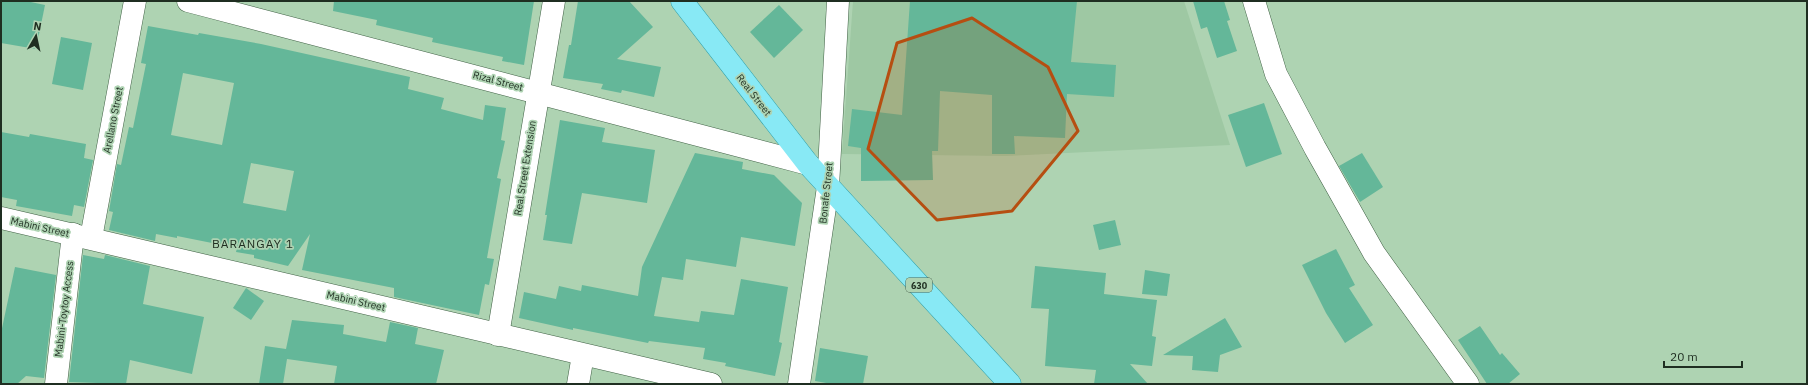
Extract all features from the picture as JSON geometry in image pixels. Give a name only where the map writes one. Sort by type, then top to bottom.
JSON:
[{"type":"main road","name":"Real Street","points":[[682,1],[808,164],[828,187]]},
{"type":"main road","name":"630","points":[[828,187],[1010,384]]},
{"type":"street","name":"Arellano Street","points":[[82,236],[135,1]]},
{"type":"street","name":"Rizal Street","points":[[188,1],[808,164]]},
{"type":"street","name":"Real Street Extension","points":[[498,335],[554,1]]},
{"type":"street","name":"Bonafe Street","points":[[799,384],[828,187],[838,1]]},
{"type":"street","points":[[1254,1],[1276,74],[1315,148],[1374,253],[1468,384]]},
{"type":"street","name":"Mabini Street","points":[[1,218],[711,384]]},
{"type":"street","name":"Mabini-Toytoy Access","points":[[56,384],[82,236]]},
{"type":"street","points":[[578,384],[583,355]]},
{"type":"highlighted area","points":[[972,18],[1048,67],[1078,131],[1012,211],[937,220],[868,149],[897,43]]},
{"type":"shaded area","points":[[853,1],[1184,1],[1230,145],[1006,156],[842,154]]},
{"type":"building","points":[[1,1],[26,1],[45,5],[36,49],[1,43]]},
{"type":"building","points":[[334,1],[534,1],[524,65],[502,61],[503,57],[432,42],[433,38],[376,25],[377,20],[333,11]]},
{"type":"building","points":[[578,1],[629,1],[653,27],[617,59],[661,67],[654,97],[622,90],[621,93],[601,89],[603,84],[563,78],[569,45],[571,45]]},
{"type":"building","points":[[910,1],[1077,1],[1071,62],[1116,65],[1114,97],[1067,94],[1065,138],[1014,136],[1015,154],[992,154],[992,95],[940,91],[938,151],[932,151],[933,180],[861,181],[861,148],[848,146],[852,109],[902,115]]},
{"type":"building","points":[[1193,1],[1224,1],[1230,20],[1227,21],[1237,51],[1217,58],[1207,27],[1201,29]]},
{"type":"building","points":[[779,5],[803,30],[774,58],[750,32]]},
{"type":"building","points":[[148,26],[261,44],[410,77],[408,89],[444,98],[441,109],[483,120],[485,105],[506,108],[501,140],[505,141],[497,178],[501,179],[487,258],[494,259],[489,285],[485,284],[479,315],[394,297],[394,288],[302,270],[310,234],[288,266],[254,258],[254,255],[236,252],[237,248],[177,236],[177,238],[156,234],[155,241],[109,230],[113,212],[109,211],[117,164],[121,165],[129,127],[133,128],[146,64],[141,63]],"holes":[[[183,73],[234,83],[222,145],[171,135]],[[251,163],[294,171],[286,211],[243,203]]]},
{"type":"building","points":[[61,37],[92,43],[83,90],[52,84]]},
{"type":"building","points":[[1264,103],[1282,154],[1246,167],[1228,115]]},
{"type":"building","points":[[560,120],[605,128],[602,142],[655,150],[647,203],[582,193],[572,244],[543,240],[547,215],[545,215]]},
{"type":"building","points":[[1,132],[29,137],[30,134],[86,144],[84,158],[93,160],[84,207],[74,205],[72,216],[16,206],[17,200],[1,197]]},
{"type":"building","points":[[695,153],[743,162],[742,169],[774,175],[802,203],[795,246],[741,237],[736,267],[686,259],[683,280],[662,277],[654,316],[699,322],[701,311],[734,315],[741,279],[788,287],[779,342],[782,343],[775,376],[725,366],[726,363],[703,359],[705,348],[649,341],[648,343],[573,328],[573,330],[519,318],[524,292],[556,299],[559,286],[581,291],[582,285],[638,296],[642,267]]},
{"type":"building","points":[[1362,153],[1383,187],[1360,202],[1339,166]]},
{"type":"building","points":[[1115,220],[1121,245],[1099,250],[1093,225]]},
{"type":"building","points":[[1336,249],[1355,285],[1349,288],[1373,325],[1345,343],[1326,313],[1302,265]]},
{"type":"building","points":[[83,255],[104,259],[105,255],[150,266],[143,304],[204,317],[192,374],[130,360],[126,384],[69,382]]},
{"type":"building","points":[[1035,266],[1106,273],[1104,294],[1157,300],[1152,336],[1156,337],[1152,366],[1130,364],[1148,384],[1094,384],[1096,370],[1045,366],[1049,309],[1031,308]]},
{"type":"building","points":[[15,267],[56,275],[44,378],[26,376],[17,384],[1,384],[1,333]]},
{"type":"building","points":[[1145,270],[1170,274],[1167,296],[1142,294]]},
{"type":"building","points":[[246,288],[264,301],[251,320],[233,308]]},
{"type":"building","points":[[1225,318],[1242,347],[1220,355],[1218,372],[1192,370],[1193,356],[1163,355]]},
{"type":"building","points":[[292,320],[344,325],[343,334],[386,342],[390,322],[418,328],[415,344],[444,350],[436,384],[334,384],[337,366],[287,359],[283,384],[259,384],[265,346],[286,349]]},
{"type":"building","points":[[1480,326],[1500,355],[1502,353],[1520,374],[1508,384],[1487,384],[1458,340]]},
{"type":"building","points":[[820,348],[868,356],[863,384],[832,384],[815,381]]},
{"type":"district","name":"BARANGAY 1","points":[[253,243]]}]
